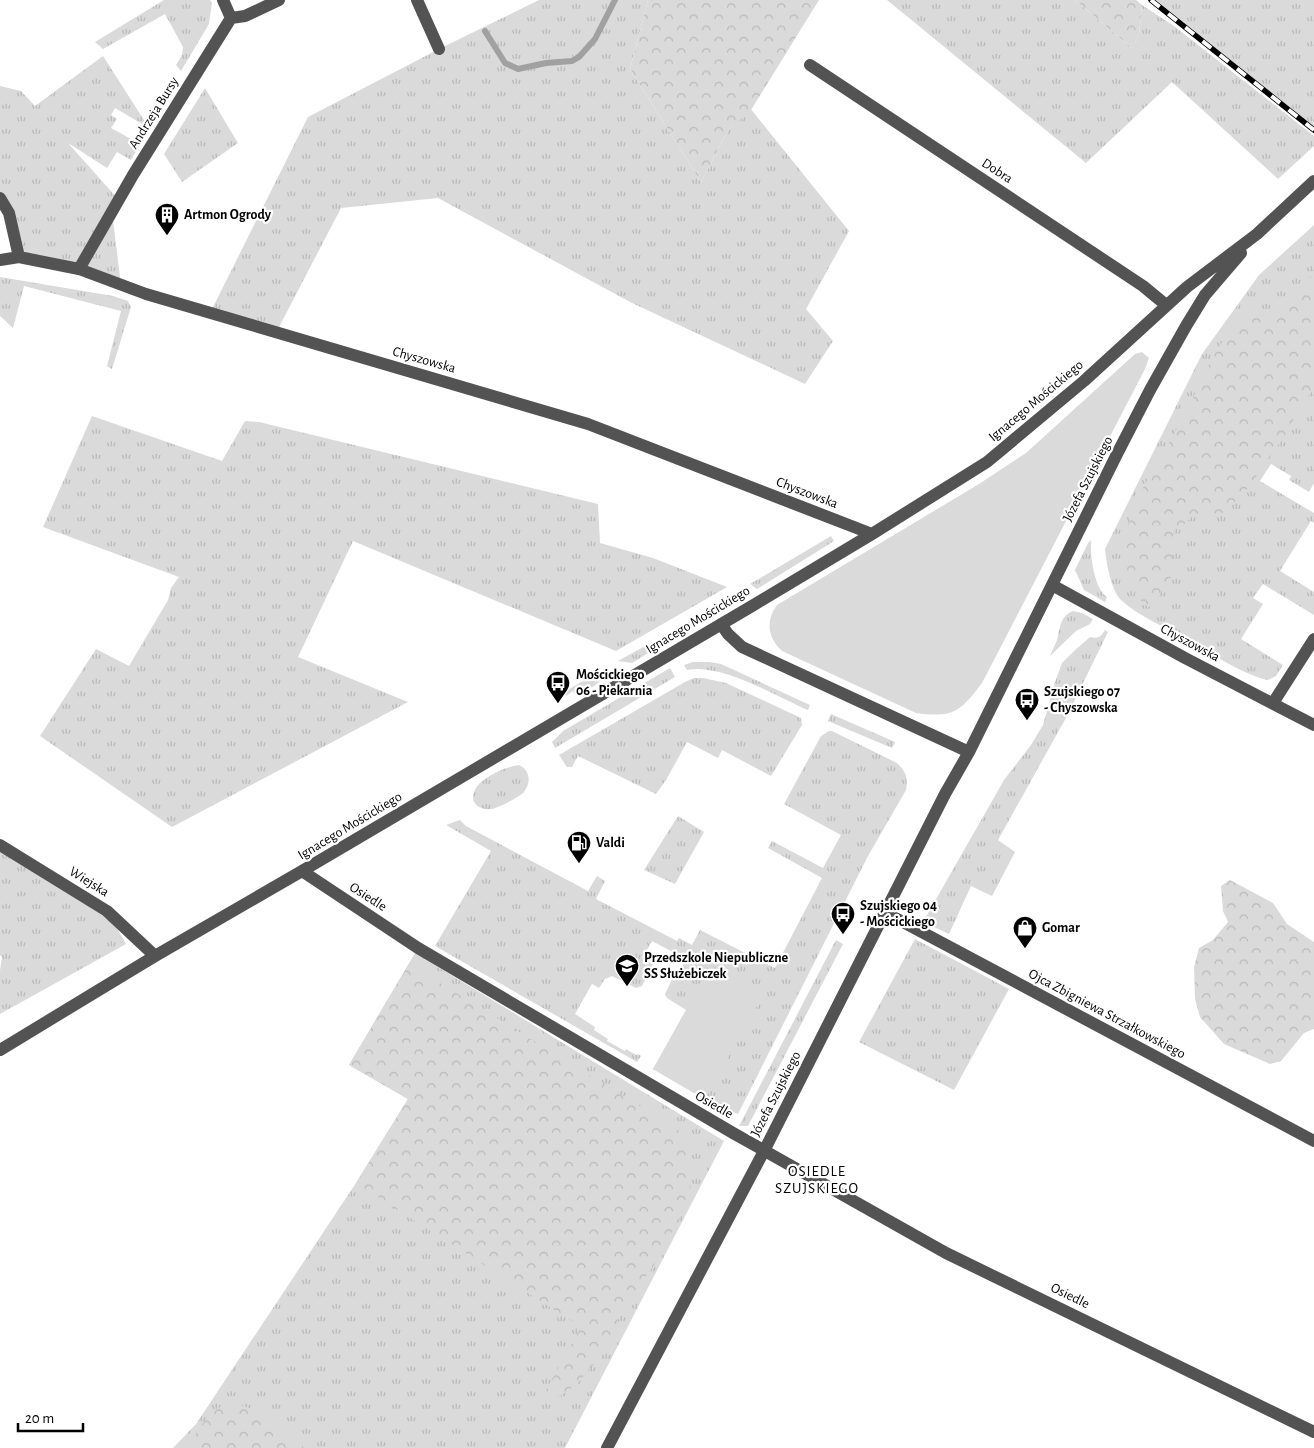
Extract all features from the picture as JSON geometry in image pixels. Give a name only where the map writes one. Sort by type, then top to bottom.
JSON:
[{"type":"street","points":[[223,0],[231,18],[244,16],[279,0]]},
{"type":"street","points":[[417,0],[440,49]]},
{"type":"street","name":"Andrzeja Bursy","points":[[79,269],[133,174],[231,18]]},
{"type":"street","name":"Dobra","points":[[810,66],[1143,286],[1166,305]]},
{"type":"street","name":"Ignacego Mościckiego","points":[[0,1050],[155,956],[302,872],[721,624],[872,534],[987,462],[1084,381],[1166,305],[1257,234],[1314,181]]},
{"type":"street","points":[[0,198],[10,213],[19,257],[0,260]]},
{"type":"street","name":"Józefa Szujskiego","points":[[607,1448],[764,1151],[969,752],[1121,446],[1186,326],[1205,295],[1257,234]]},
{"type":"street","name":"Chyszowska","points":[[19,257],[79,269],[146,294],[588,424],[872,534]]},
{"type":"street","name":"Chyszowska","points":[[1052,585],[1185,658],[1314,725]]},
{"type":"street","points":[[721,624],[728,634],[742,647],[969,752]]},
{"type":"street","points":[[1273,703],[1314,639]]},
{"type":"street","name":"Wiejska","points":[[0,845],[107,911],[155,956]]},
{"type":"street","name":"Osiedle","points":[[302,872],[418,948],[764,1151],[946,1253],[1314,1432]]},
{"type":"street","name":"Ojca Zbigniewa Strzałkowskiego","points":[[886,913],[1314,1141]]},
{"type":"green space","points":[[164,0],[210,0],[212,3],[209,24],[181,71],[176,65],[182,55],[183,47],[165,14],[103,49],[95,42]]},
{"type":"green space","points":[[539,0],[648,0],[630,69],[701,182],[727,132],[750,108],[849,231],[806,309],[833,341],[805,384],[632,303],[438,198],[341,208],[278,329],[210,313],[308,117]]},
{"type":"green space","points":[[648,0],[819,0],[751,110],[727,132],[701,182],[630,69]]},
{"type":"green space","points":[[887,0],[1075,0],[1133,49],[1139,34],[1142,5],[1174,26],[1314,136],[1314,146],[1278,179],[1172,82],[1086,163]]},
{"type":"green space","points":[[1075,0],[1136,0],[1142,5],[1139,34],[1133,49]]},
{"type":"green space","points":[[1156,0],[1314,0],[1314,127]]},
{"type":"green space","points":[[103,56],[149,128],[115,108],[111,115],[117,119],[111,128],[140,144],[131,160],[117,152],[107,168],[68,143],[119,200],[112,212],[121,285],[19,257],[0,198],[0,86],[21,91],[35,106]]},
{"type":"green space","points":[[205,88],[238,143],[182,182],[164,154]]},
{"type":"green space","points":[[1314,225],[1314,483],[1309,492],[1289,480],[1291,476],[1271,464],[1260,481],[1314,513],[1314,523],[1311,521],[1280,571],[1314,592],[1314,615],[1263,584],[1253,598],[1263,604],[1241,639],[1283,665],[1276,676],[1268,680],[1234,667],[1148,619],[1126,604],[1120,599],[1114,589],[1105,549],[1202,354],[1259,275]]},
{"type":"green space","points":[[1314,273],[1314,389],[1303,402],[1283,439],[1251,485],[1228,509],[1222,513],[1195,514],[1182,526],[1174,530],[1172,547],[1173,574],[1152,606],[1148,607],[1136,597],[1134,580],[1127,569],[1123,543],[1130,517],[1137,505],[1137,499],[1153,469],[1160,461],[1207,367],[1226,337],[1248,317],[1253,315],[1274,315],[1283,311],[1292,303]]},
{"type":"green space","points":[[0,277],[113,296],[128,301],[131,307],[112,369],[107,366],[121,311],[24,286],[13,328],[0,316]]},
{"type":"green space","points":[[1142,352],[1149,358],[1145,369],[982,683],[961,707],[947,713],[916,713],[782,651],[777,646],[771,635],[770,623],[773,611],[777,605],[979,484],[1026,453],[1135,354]]},
{"type":"green space","points":[[92,416],[222,461],[245,421],[259,422],[598,504],[600,543],[653,558],[727,587],[616,651],[353,541],[298,657],[408,702],[172,827],[40,736],[96,649],[129,666],[168,600],[171,588],[179,577],[43,527]]},
{"type":"green space","points":[[831,536],[834,541],[757,589],[750,584]]},
{"type":"green space","points":[[1091,540],[1094,571],[1099,587],[1107,597],[1105,602],[1084,590],[1075,570]]},
{"type":"green space","points":[[733,596],[736,602],[673,640],[669,634]]},
{"type":"green space","points":[[1073,611],[1093,619],[1090,624],[1076,631],[1050,656],[1063,619]]},
{"type":"green space","points":[[1105,630],[1108,632],[1067,716],[998,840],[1015,852],[992,896],[971,886],[949,934],[923,922],[1004,780],[1031,745],[1043,725],[1062,663],[1090,637],[1099,637]]},
{"type":"green space","points":[[654,641],[658,647],[632,663],[618,661]]},
{"type":"green space","points":[[693,662],[721,664],[810,705],[808,710],[765,689],[716,671],[687,670],[684,665]]},
{"type":"green space","points":[[670,668],[675,677],[555,748],[552,742],[563,731]]},
{"type":"green space","points":[[604,669],[602,678],[594,686],[576,696],[573,691],[566,696],[564,692]]},
{"type":"green space","points":[[694,678],[726,683],[801,718],[802,725],[771,776],[722,750],[718,758],[687,742],[656,794],[578,756],[572,767],[567,767],[559,755],[685,682]]},
{"type":"green space","points":[[831,714],[895,742],[892,748],[828,721]]},
{"type":"green space","points":[[832,731],[897,763],[906,775],[906,790],[868,856],[738,1114],[704,1099],[653,1069],[686,1010],[667,998],[665,994],[674,975],[677,976],[686,959],[652,941],[642,958],[653,964],[642,986],[636,988],[612,976],[605,979],[599,988],[592,984],[575,1014],[595,1027],[594,1030],[608,1039],[607,1041],[625,1051],[626,1049],[641,1056],[637,1062],[435,946],[491,851],[446,825],[460,820],[466,826],[588,891],[597,876],[605,881],[596,899],[677,941],[679,938],[692,945],[700,930],[775,968],[822,878],[768,848],[772,841],[823,868],[841,835],[784,804],[821,736]]},
{"type":"green space","points":[[519,765],[526,770],[529,781],[523,793],[492,809],[480,808],[476,805],[473,797],[480,783],[498,771]]},
{"type":"green space","points":[[678,816],[704,832],[675,884],[644,870]]},
{"type":"green space","points":[[0,846],[107,911],[126,944],[0,1014],[0,970],[2,957],[0,955]]},
{"type":"green space","points":[[1230,880],[1273,903],[1287,924],[1314,942],[1314,1029],[1304,1033],[1281,1061],[1270,1064],[1224,1044],[1200,1017],[1195,999],[1194,967],[1199,948],[1213,940],[1228,922],[1223,911],[1221,886]]},
{"type":"green space","points":[[915,939],[1009,989],[954,1090],[859,1042]]},
{"type":"green space","points":[[836,940],[843,944],[748,1126],[739,1126]]},
{"type":"green space","points":[[415,953],[724,1141],[565,1448],[173,1448],[196,1424],[356,1183],[408,1099],[349,1065]]},
{"type":"green space","points":[[409,964],[669,1124],[678,1130],[686,1142],[690,1154],[691,1183],[689,1198],[679,1220],[654,1265],[628,1302],[594,1364],[576,1385],[562,1395],[555,1397],[545,1392],[581,1327],[356,1183],[408,1099],[349,1065]]},
{"type":"green space","points":[[711,966],[763,995],[705,1099],[653,1069]]},
{"type":"green space","points":[[225,1403],[237,1404],[258,1413],[305,1448],[186,1448],[207,1417]]},
{"type":"waterway","points":[[485,31],[505,63],[518,69],[546,63],[572,61],[579,57],[595,39],[615,0]]},
{"type":"railway","points":[[1151,0],[1314,130]]},
{"type":"place","name":"Artmon Ogrody","points":[[167,236]]},
{"type":"place","name":"Mościckiego 06 - Piekarnia","points":[[558,704]]},
{"type":"place","name":"Szujskiego 07 - Chyszowska","points":[[1027,721]]},
{"type":"place","name":"Valdi","points":[[579,864]]},
{"type":"place","name":"Szujskiego 04 - Mościckiego","points":[[843,935]]},
{"type":"place","name":"Gomar","points":[[1025,949]]},
{"type":"place","name":"Przedszkole Niepubliczne SS Służebiczek","points":[[627,987]]},
{"type":"district","name":"OSIEDLE SZUJSKIEGO","points":[[817,1180]]}]
